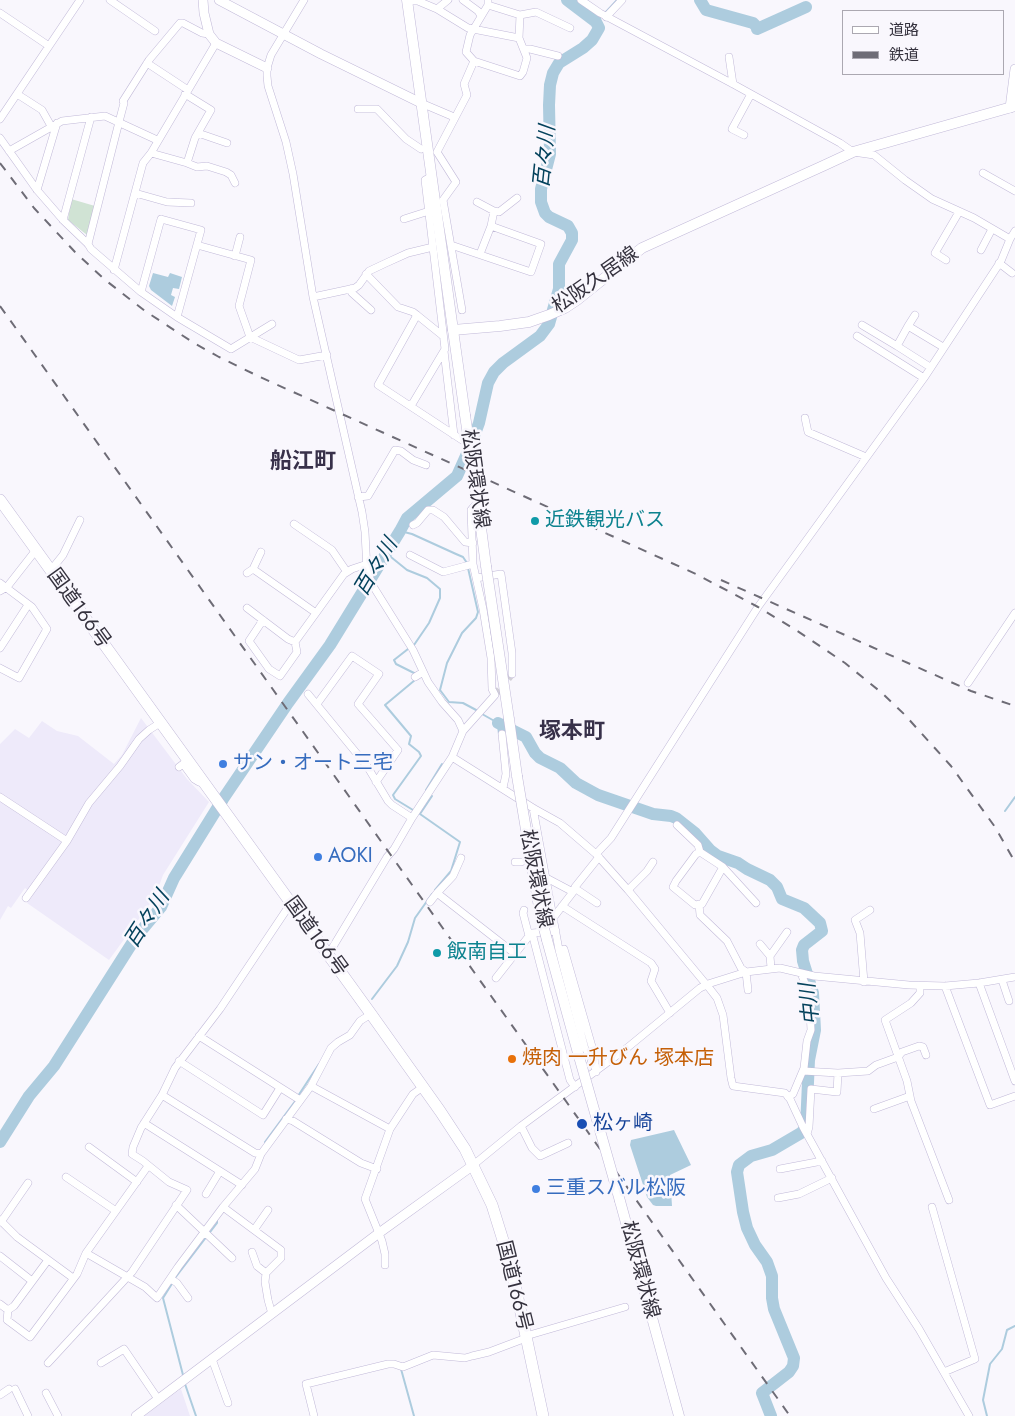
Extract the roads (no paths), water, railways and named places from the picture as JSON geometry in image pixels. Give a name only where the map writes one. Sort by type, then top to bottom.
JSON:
[{"type":"highway","name":"国道166号","points":[[0,500],[453,1129],[492,1205],[511,1266],[543,1416]]},
{"type":"main road","points":[[407,0],[454,330]]},
{"type":"main road","name":"松阪久居線","points":[[454,330],[529,322],[549,315],[565,308],[642,248],[853,152],[1013,107]]},
{"type":"main road","name":"松阪環状線","points":[[454,330],[486,566],[524,820],[540,913],[679,1416]]},
{"type":"street","points":[[0,120],[80,0]]},
{"type":"street","points":[[110,0],[155,31]]},
{"type":"street","points":[[203,0],[209,34],[216,43],[267,68]]},
{"type":"street","points":[[219,0],[422,103],[454,117]]},
{"type":"street","points":[[304,0],[271,55],[267,68],[268,86],[279,116],[293,174],[313,297],[365,532],[368,574],[373,586],[412,650],[419,675],[458,720],[463,731]]},
{"type":"street","points":[[407,0],[418,1],[437,9],[468,28],[519,38]]},
{"type":"street","points":[[437,9],[448,0]]},
{"type":"street","points":[[463,0],[478,11],[481,16]]},
{"type":"street","points":[[581,0],[604,16],[733,84],[853,152],[874,155],[932,199],[1010,239]]},
{"type":"street","points":[[604,16],[622,0]]},
{"type":"street","points":[[520,15],[519,38],[527,58],[520,76],[474,61],[466,52],[470,35],[488,3],[520,15],[536,12],[570,28]]},
{"type":"street","points":[[0,13],[49,46]]},
{"type":"street","points":[[88,244],[123,101],[147,63],[180,23],[184,23],[202,33],[209,34]]},
{"type":"street","points":[[114,270],[143,164],[216,43]]},
{"type":"street","points":[[524,49],[558,56]]},
{"type":"street","points":[[729,57],[733,84]]},
{"type":"street","points":[[462,310],[443,200],[456,182],[437,152],[467,95],[464,84],[474,61]]},
{"type":"street","points":[[147,63],[211,110],[195,138],[186,163]]},
{"type":"street","points":[[1013,107],[1015,69]]},
{"type":"street","points":[[17,94],[42,110],[54,125]]},
{"type":"street","points":[[744,135],[732,129],[751,94]]},
{"type":"street","points":[[358,109],[376,109],[406,139],[421,149]]},
{"type":"street","points":[[9,151],[62,121],[91,117],[105,116],[157,140]]},
{"type":"street","points":[[63,220],[91,117]]},
{"type":"street","points":[[37,190],[54,125]]},
{"type":"street","points":[[198,133],[227,143]]},
{"type":"street","points":[[0,138],[37,190],[91,249],[141,292],[177,317],[231,349],[272,324]]},
{"type":"street","points":[[151,153],[197,167],[207,166],[226,172],[231,175],[235,183]]},
{"type":"street","points":[[983,173],[1015,191]]},
{"type":"street","points":[[432,176],[425,180],[454,435]]},
{"type":"street","points":[[135,193],[167,202],[191,203]]},
{"type":"street","points":[[477,202],[494,212],[503,210],[517,198]]},
{"type":"street","points":[[404,219],[429,211]]},
{"type":"street","points":[[480,254],[492,226],[494,212]]},
{"type":"street","points":[[946,260],[935,253],[959,212]]},
{"type":"street","points":[[141,292],[161,219],[201,230],[177,317]]},
{"type":"street","points":[[451,245],[531,272],[541,244],[492,226]]},
{"type":"street","points":[[981,250],[992,229]]},
{"type":"street","points":[[553,917],[574,891],[627,814],[758,607],[924,378],[999,263],[1015,230]]},
{"type":"street","points":[[236,256],[240,237]]},
{"type":"street","points":[[197,245],[251,260],[239,306],[250,337],[298,360],[327,355]]},
{"type":"street","points":[[313,297],[360,285],[366,274],[400,256],[433,248]]},
{"type":"street","points":[[999,263],[1012,274]]},
{"type":"street","points":[[366,274],[398,307],[413,312],[443,336]]},
{"type":"street","points":[[350,289],[371,310]]},
{"type":"street","points":[[417,315],[378,385],[462,440]]},
{"type":"street","points":[[897,346],[915,315]]},
{"type":"street","points":[[862,324],[930,367]]},
{"type":"street","points":[[908,326],[943,347]]},
{"type":"street","points":[[857,336],[924,378]]},
{"type":"street","points":[[411,406],[444,350]]},
{"type":"street","points":[[805,418],[808,432],[866,457]]},
{"type":"street","points":[[358,497],[368,496],[395,450],[426,465]]},
{"type":"street","points":[[328,955],[452,757],[463,731],[495,695],[492,689],[490,658],[472,564],[471,510],[478,502]]},
{"type":"street","points":[[413,524],[417,523],[428,510],[433,510],[444,517],[465,542],[473,543]]},
{"type":"street","points":[[51,570],[63,555],[80,520]]},
{"type":"street","points":[[294,524],[332,550],[347,572]]},
{"type":"street","points":[[4,589],[36,550]]},
{"type":"street","points":[[261,552],[250,571],[316,613]]},
{"type":"street","points":[[410,555],[443,572],[472,564]]},
{"type":"street","points":[[263,620],[249,641],[269,669],[280,676],[297,652],[295,642],[344,574],[367,564]]},
{"type":"street","points":[[476,578],[501,574],[512,653],[512,674]]},
{"type":"street","points":[[0,583],[4,589],[28,605],[47,629],[19,678],[0,668]]},
{"type":"street","points":[[0,648],[28,605]]},
{"type":"street","points":[[247,608],[288,639],[295,642]]},
{"type":"street","points":[[968,683],[1015,613]]},
{"type":"street","points":[[316,704],[352,656],[379,674],[358,704],[398,750],[376,782]]},
{"type":"street","points":[[308,694],[366,766],[392,805],[415,814]]},
{"type":"street","points":[[26,898],[67,841],[89,803],[120,766],[139,739],[148,730],[160,723]]},
{"type":"street","points":[[502,734],[506,774],[503,788]]},
{"type":"street","points":[[452,757],[560,823],[597,856],[628,890],[717,998],[723,1015],[730,1078],[733,1086],[785,1093],[788,1097],[886,1278],[919,1329],[969,1416]]},
{"type":"street","points":[[179,767],[183,764],[194,779],[208,788]]},
{"type":"street","points":[[0,797],[67,841]]},
{"type":"street","points":[[533,808],[542,876],[593,1050],[596,1072]]},
{"type":"street","points":[[677,826],[698,845],[700,852],[723,867],[756,903]]},
{"type":"street","points":[[700,852],[696,854],[673,887],[695,904],[702,904],[723,867]]},
{"type":"street","points":[[430,902],[453,876],[461,858]]},
{"type":"street","points":[[628,890],[648,871],[653,862]]},
{"type":"street","points":[[542,876],[597,903]]},
{"type":"street","points":[[436,893],[514,953]]},
{"type":"street","points":[[48,1363],[127,1277],[187,1190],[169,1182],[132,1154],[133,1147],[144,1123],[162,1095],[179,1062],[220,1009],[290,903]]},
{"type":"street","points":[[699,904],[700,915],[727,941],[741,968],[746,972],[748,990]]},
{"type":"street","points":[[562,906],[651,963],[655,969],[652,981],[670,1013]]},
{"type":"street","points":[[524,910],[522,913],[530,935],[570,1080],[575,1087]]},
{"type":"street","points":[[864,982],[860,933],[855,920],[870,910]]},
{"type":"street","points":[[553,917],[559,950],[586,1053],[581,1066]]},
{"type":"street","points":[[496,978],[530,935],[556,931]]},
{"type":"street","points":[[770,956],[787,932]]},
{"type":"street","points":[[760,944],[770,956],[771,968]]},
{"type":"street","points":[[136,1416],[472,1166],[521,1126],[596,1072],[706,985],[746,972],[771,968],[785,968],[814,976],[920,986],[978,983],[1015,977]]},
{"type":"street","points":[[788,1097],[793,1094],[803,1071],[807,1041],[811,1030],[809,994],[803,974]]},
{"type":"street","points":[[1002,980],[1009,1001]]},
{"type":"street","points":[[978,983],[1015,1081]]},
{"type":"street","points":[[920,986],[920,993],[911,1003],[885,1020],[907,1081],[910,1096],[949,1200]]},
{"type":"street","points":[[945,986],[990,1106],[1015,1096]]},
{"type":"street","points":[[86,1253],[145,1287],[158,1298],[207,1234],[223,1207],[255,1169],[261,1154],[286,1119],[298,1098],[311,1086],[331,1048],[350,1035],[360,1021],[371,1014]]},
{"type":"street","points":[[199,1036],[298,1098]]},
{"type":"street","points":[[803,1071],[838,1074],[868,1071],[876,1065],[898,1057],[902,1052],[919,1046],[923,1047],[926,1055]]},
{"type":"street","points":[[179,1062],[263,1115],[280,1088]]},
{"type":"street","points":[[806,1131],[809,1127],[811,1089],[837,1092],[838,1074]]},
{"type":"street","points":[[311,1086],[390,1129]]},
{"type":"street","points":[[386,1266],[385,1254],[379,1234],[365,1199],[390,1129],[414,1094],[423,1087]]},
{"type":"street","points":[[162,1095],[255,1153],[261,1154]]},
{"type":"street","points":[[874,1109],[910,1096]]},
{"type":"street","points":[[286,1119],[293,1121],[361,1162],[377,1169]]},
{"type":"street","points":[[144,1123],[242,1185]]},
{"type":"street","points":[[521,1126],[532,1148],[540,1156],[568,1143]]},
{"type":"street","points":[[89,1147],[137,1182]]},
{"type":"street","points":[[780,1169],[822,1161]]},
{"type":"street","points":[[8,1310],[7,1320],[30,1337],[73,1278],[86,1253],[148,1166]]},
{"type":"street","points":[[206,1194],[220,1171]]},
{"type":"street","points":[[66,1177],[116,1211]]},
{"type":"street","points":[[778,1198],[799,1194],[832,1178]]},
{"type":"street","points":[[28,1183],[1,1221],[17,1236],[73,1278]]},
{"type":"street","points":[[176,1205],[232,1258]]},
{"type":"street","points":[[223,1207],[281,1250],[281,1258],[266,1273],[265,1282],[272,1314]]},
{"type":"street","points":[[932,1207],[975,1359],[944,1372]]},
{"type":"street","points":[[254,1230],[268,1210]]},
{"type":"street","points":[[252,1252],[257,1266],[266,1273]]},
{"type":"street","points":[[0,1256],[32,1281]]},
{"type":"street","points":[[8,1310],[14,1306],[48,1260]]},
{"type":"street","points":[[173,1280],[188,1298]]},
{"type":"street","points":[[0,1304],[8,1310]]},
{"type":"street","points":[[314,1416],[306,1384],[388,1364],[400,1366],[433,1355],[465,1358],[489,1352],[526,1337],[625,1307]]},
{"type":"street","points":[[101,1363],[124,1350],[158,1400]]},
{"type":"street","points":[[212,1359],[228,1403]]},
{"type":"street","points":[[0,1395],[12,1389],[28,1416]]},
{"type":"street","points":[[46,1393],[58,1416]]},
{"type":"water","points":[[153,273],[168,277],[170,273],[182,277],[179,289],[173,288],[171,295],[175,297],[172,306],[151,290],[149,286]]},
{"type":"water","points":[[674,1130],[691,1165],[670,1175],[672,1206],[656,1206],[647,1197],[630,1145],[631,1140]]},
{"type":"waterway","name":"百々川","points":[[0,1142],[29,1096],[54,1066],[136,937],[161,907],[174,878],[223,799],[330,645],[407,518],[457,476],[479,423],[488,383],[494,372],[503,363],[540,336],[549,324],[559,289],[559,264],[572,240],[572,233],[568,226],[549,217],[545,213],[541,202],[541,189],[550,154],[550,85],[553,73],[559,63],[583,48],[592,40],[599,28],[596,22],[567,0]]},
{"type":"waterway","points":[[605,13],[617,0]]},
{"type":"waterway","points":[[700,0],[706,10],[755,25]]},
{"type":"waterway","points":[[757,29],[806,7]]},
{"type":"waterway","points":[[596,22],[602,16]]},
{"type":"waterway","points":[[400,531],[412,534],[463,557],[467,563]]},
{"type":"waterway","points":[[386,553],[407,570],[427,578],[440,589],[440,598],[429,623],[414,645]]},
{"type":"waterway","points":[[468,568],[478,612],[476,618],[462,633],[447,663],[440,690],[449,702],[463,703],[478,711]]},
{"type":"waterway","points":[[408,649],[394,660],[396,664],[416,674]]},
{"type":"waterway","points":[[413,810],[395,799],[393,795],[421,756],[409,744],[411,736],[385,705],[415,680]]},
{"type":"waterway","name":"中川","points":[[482,714],[498,723],[499,735]]},
{"type":"waterway","name":"中川","points":[[498,723],[526,737],[540,758],[560,768],[576,783],[598,795],[653,814],[676,818],[695,833],[718,856],[738,863],[770,880],[777,887],[782,899],[804,908],[820,923],[822,931],[804,945],[802,950],[803,961],[813,993],[815,1030],[809,1060],[806,1127],[801,1133],[772,1150],[751,1156],[739,1165],[737,1172],[747,1228],[755,1245],[767,1262],[772,1276],[774,1309],[794,1358],[793,1366],[789,1372],[762,1393],[771,1416]]},
{"type":"waterway","points":[[426,790],[442,764]]},
{"type":"waterway","points":[[432,796],[420,814],[460,842],[451,871],[435,890]]},
{"type":"waterway","points":[[1005,811],[1015,797]]},
{"type":"waterway","points":[[372,999],[397,966],[408,942],[415,918],[432,894]]},
{"type":"waterway","points":[[298,1096],[319,1064]]},
{"type":"waterway","points":[[265,1142],[296,1100]]},
{"type":"waterway","points":[[175,1278],[217,1223],[217,1220]]},
{"type":"waterway","points":[[173,1282],[163,1298],[183,1375]]},
{"type":"waterway","points":[[987,1416],[983,1400],[990,1364],[1002,1349],[1007,1330],[1015,1326]]},
{"type":"waterway","points":[[401,1369],[414,1416]]},
{"type":"waterway","points":[[185,1384],[196,1416]]},
{"type":"tunnel","points":[[495,695],[512,674]]},
{"type":"railway","points":[[0,163],[34,208],[75,252],[104,279],[145,311],[194,343],[260,377],[696,574],[758,607],[845,663],[882,693],[904,714],[951,766],[995,827],[1015,862]]},
{"type":"railway","points":[[0,306],[790,1416]]},
{"type":"railway","points":[[721,580],[971,691],[1015,706]]},
{"type":"place","name":"近鉄観光バス","points":[[535,521]]},
{"type":"place","name":"サン・オート三宅","points":[[223,764]]},
{"type":"place","name":"AOKI","points":[[318,857]]},
{"type":"place","name":"飯南自工","points":[[437,953]]},
{"type":"place","name":"焼肉 一升びん 塚本店","points":[[512,1059]]},
{"type":"place","name":"松ヶ崎","points":[[582,1124]]},
{"type":"place","name":"三重スバル松阪","points":[[536,1189]]},
{"type":"district","name":"船江町","points":[[303,463]]},
{"type":"district","name":"塚本町","points":[[572,733]]}]
